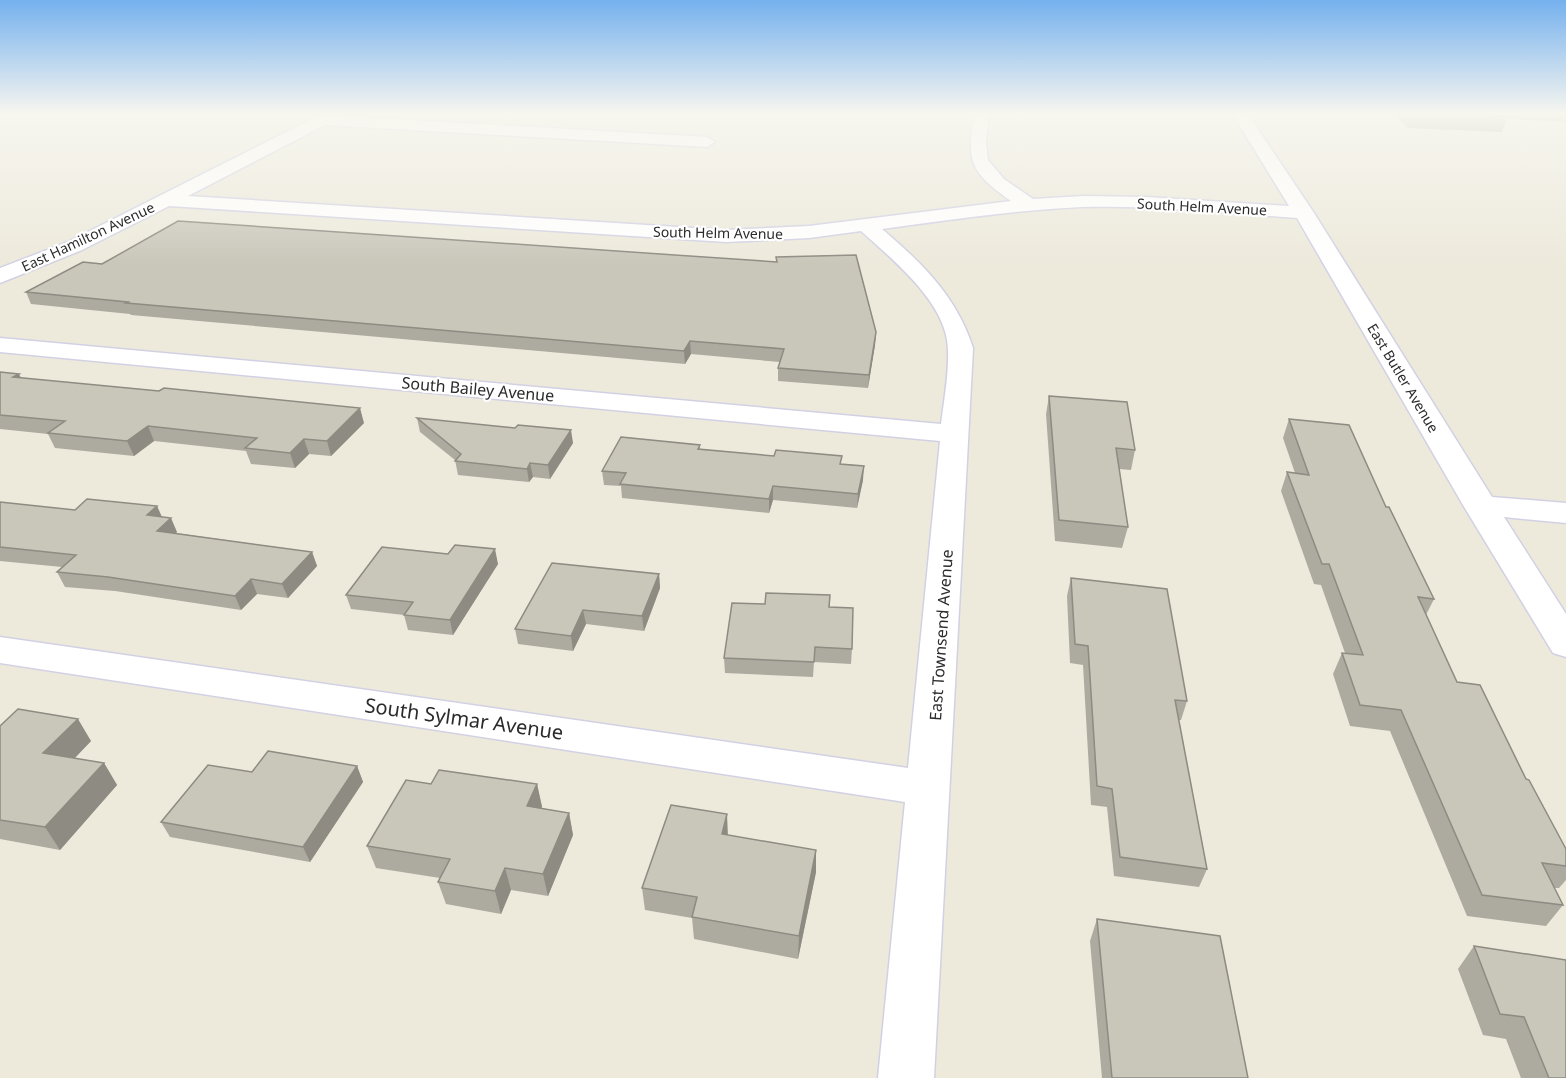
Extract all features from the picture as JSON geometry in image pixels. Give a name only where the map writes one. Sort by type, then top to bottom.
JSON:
[{"type":"street","name":"East Hamilton Avenue","points":[[0,276],[46,259],[238,163]]},
{"type":"street","points":[[982,163],[991,177],[1029,205]]},
{"type":"street","name":"East Butler Avenue","points":[[1272,163],[1566,644]]},
{"type":"street","name":"South Helm Avenue","points":[[167,200],[726,236],[779,235],[867,226],[1029,205],[1125,203],[1304,213]]},
{"type":"street","name":"East Townsend Avenue","points":[[867,226],[917,269],[940,299],[953,322],[961,348],[906,1078]]},
{"type":"street","name":"South Bailey Avenue","points":[[0,345],[956,434]]},
{"type":"street","points":[[1479,505],[1566,513]]},
{"type":"street","name":"South Sylmar Avenue","points":[[0,650],[929,788]]},
{"type":"building","points":[[178,221],[777,262],[776,257],[856,255],[876,332],[869,375],[778,368],[784,349],[690,341],[684,351],[126,303],[128,302],[26,292],[83,262],[102,264]]},
{"type":"building","points":[[0,372],[19,374],[13,377],[159,391],[164,388],[360,408],[327,441],[304,439],[290,453],[245,448],[257,438],[148,426],[127,441],[48,433],[65,421],[0,415]]},
{"type":"building","points":[[1049,396],[1127,402],[1135,450],[1116,448],[1128,527],[1059,520]]},
{"type":"building","points":[[417,418],[515,428],[518,425],[571,430],[548,465],[530,463],[527,469],[455,461],[461,454]]},
{"type":"building","points":[[1289,419],[1349,425],[1386,507],[1389,507],[1434,599],[1418,597],[1457,682],[1480,685],[1526,779],[1529,780],[1566,849],[1566,866],[1542,863],[1563,905],[1482,895],[1401,710],[1360,705],[1342,653],[1363,655],[1329,564],[1322,564],[1287,472],[1309,475]]},
{"type":"building","points":[[621,437],[700,445],[698,449],[774,456],[776,450],[842,456],[840,464],[864,466],[858,494],[773,486],[769,499],[620,484],[626,473],[602,471]]},
{"type":"building","points":[[87,499],[157,506],[147,515],[171,518],[157,531],[312,552],[282,584],[251,579],[235,596],[108,577],[57,572],[76,555],[0,547],[0,502],[75,510]]},
{"type":"building","points":[[455,545],[495,549],[450,620],[404,615],[413,602],[346,595],[382,547],[448,554]]},
{"type":"building","points":[[552,563],[659,574],[642,616],[583,610],[571,636],[515,629]]},
{"type":"building","points":[[1071,578],[1167,589],[1187,701],[1175,700],[1207,869],[1120,857],[1112,789],[1097,786],[1088,646],[1075,644]]},
{"type":"building","points":[[766,593],[830,595],[829,607],[853,608],[852,649],[815,647],[814,662],[724,658],[732,603],[765,604]]},
{"type":"building","points":[[18,709],[78,719],[43,753],[104,763],[45,827],[0,820],[0,726]]},
{"type":"building","points":[[268,751],[357,766],[303,847],[161,822],[208,765],[252,772]]},
{"type":"building","points":[[439,770],[537,784],[527,806],[569,813],[543,874],[505,868],[495,891],[438,882],[450,859],[367,846],[406,780],[431,784]]},
{"type":"building","points":[[671,805],[727,814],[722,834],[816,850],[799,936],[692,917],[697,897],[642,888]]},
{"type":"building","points":[[1097,919],[1220,936],[1248,1078],[1112,1078]]},
{"type":"building","points":[[1474,946],[1566,960],[1566,1078],[1549,1078],[1524,1017],[1500,1014]]}]
